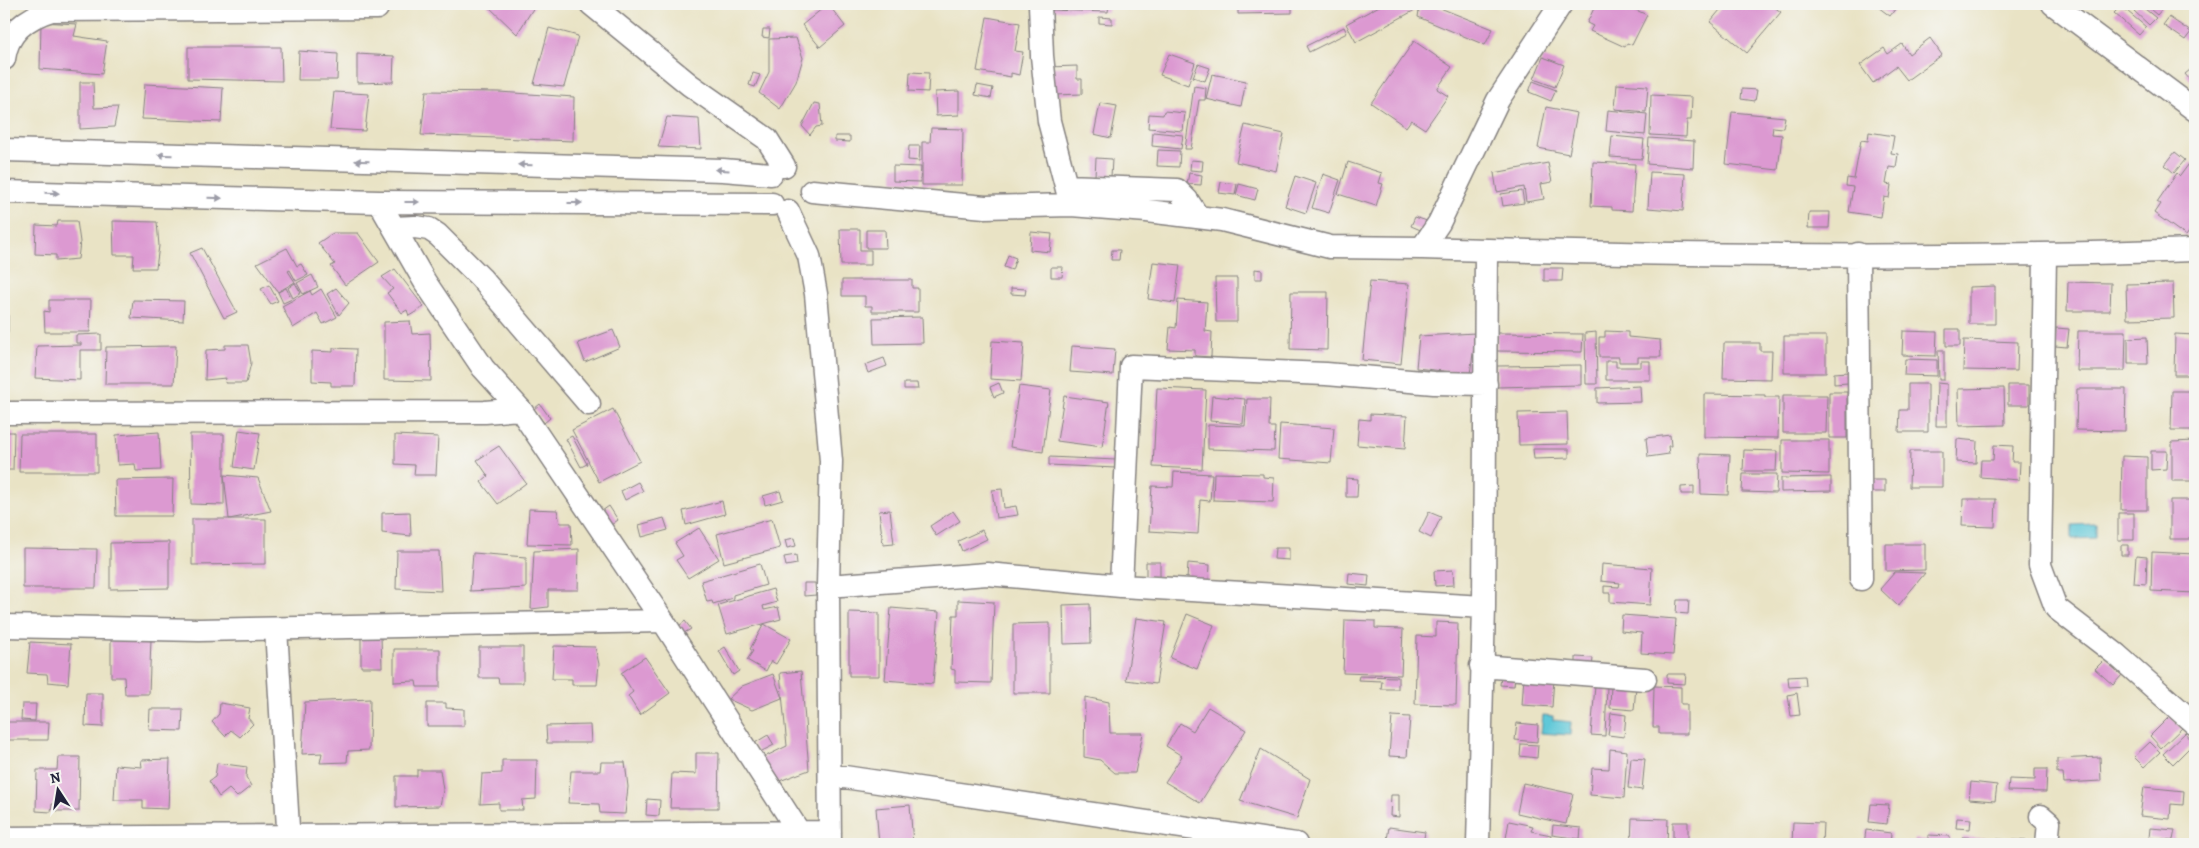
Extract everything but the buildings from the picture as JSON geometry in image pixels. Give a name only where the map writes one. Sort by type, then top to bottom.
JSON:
[{"type":"street","points":[[591,4],[690,85],[767,139],[778,170]]},
{"type":"street","points":[[1040,4],[1042,56],[1049,121],[1068,195]]},
{"type":"street","points":[[1422,248],[1439,223],[1498,100],[1561,4]]},
{"type":"street","points":[[2053,4],[2195,110]]},
{"type":"street","points":[[4,59],[11,37],[22,24],[37,14],[52,10],[377,8]]},
{"type":"street","points":[[4,150],[723,170],[778,170],[793,166],[807,175],[812,191],[804,206],[780,208],[379,202],[4,192]]},
{"type":"street","points":[[4,838],[289,841],[799,832],[830,838],[828,586],[831,461],[821,339],[809,256],[780,208],[766,190],[778,170]]},
{"type":"street","points":[[812,191],[985,207],[1068,195],[1150,188],[1177,190],[1187,200],[1198,217]]},
{"type":"street","points":[[1148,211],[1150,188]]},
{"type":"street","points":[[1068,195],[1148,211],[1222,220],[1330,248],[1422,248],[1681,255],[2045,256],[2195,250]]},
{"type":"street","points":[[379,202],[426,282],[483,368],[520,409],[663,621],[799,832]]},
{"type":"street","points":[[394,228],[415,227],[429,229],[438,236],[481,278],[589,404]]},
{"type":"street","points":[[1478,844],[1481,666],[1484,607],[1486,250]]},
{"type":"street","points":[[1858,254],[1861,579]]},
{"type":"street","points":[[2045,256],[2040,565],[2056,608],[2117,655],[2195,724]]},
{"type":"street","points":[[1121,586],[1131,366],[1326,374],[1434,383],[1486,384]]},
{"type":"street","points":[[4,413],[486,412],[520,409]]},
{"type":"street","points":[[828,586],[987,574],[1121,586],[1484,607]]},
{"type":"street","points":[[4,626],[199,630],[663,621]]},
{"type":"street","points":[[276,628],[289,841]]},
{"type":"street","points":[[1481,666],[1645,679]]},
{"type":"street","points":[[831,775],[1296,844]]},
{"type":"street","points":[[2041,816],[2049,823],[2047,844]]},
{"type":"water","points":[[2096,524],[2096,538],[2072,539],[2072,525]]},
{"type":"water","points":[[1543,715],[1553,716],[1553,720],[1571,722],[1570,735],[1541,733]]}]
